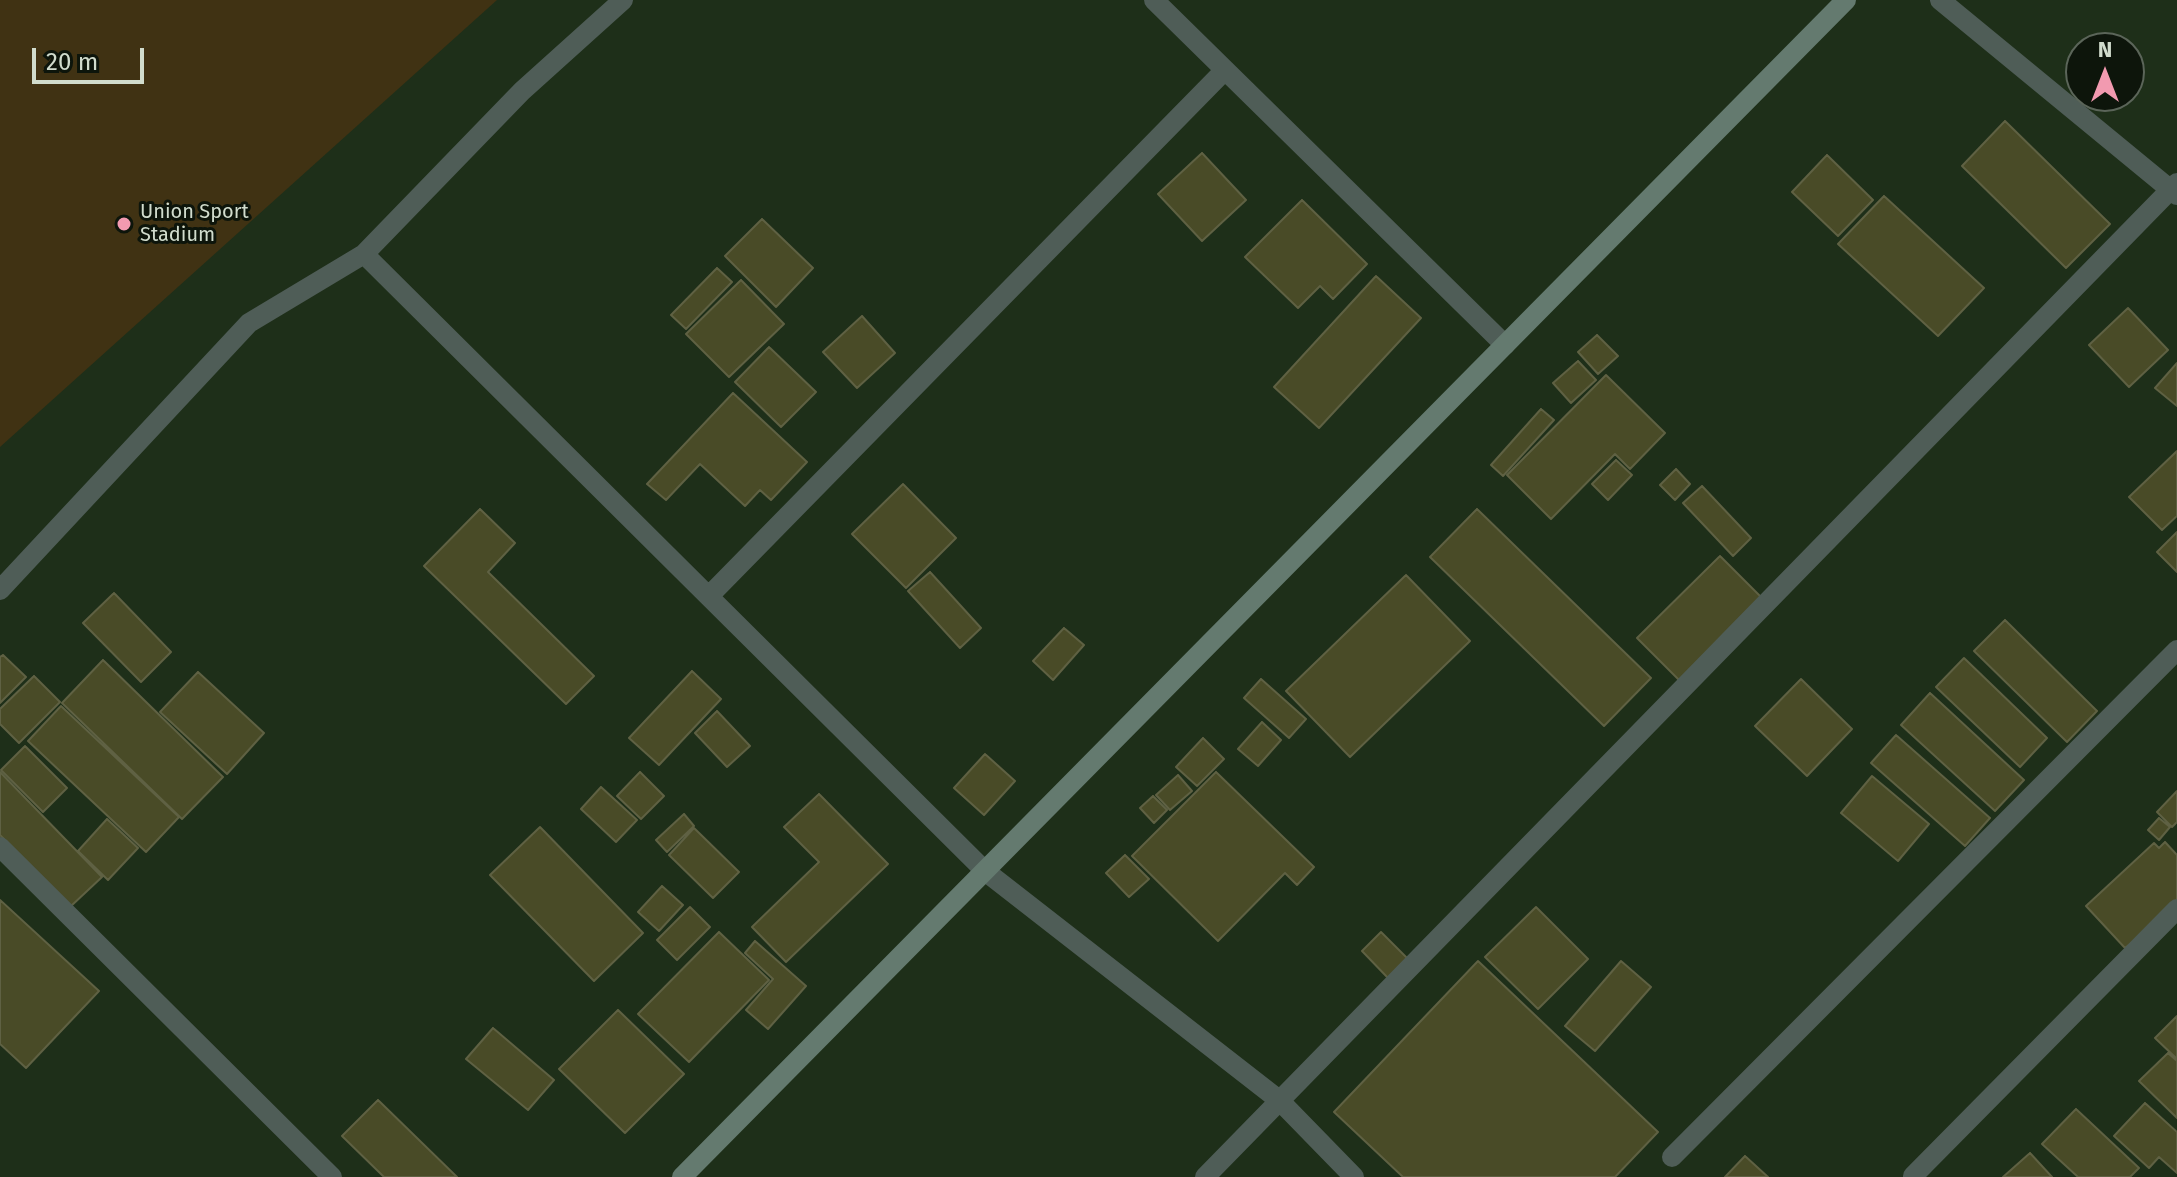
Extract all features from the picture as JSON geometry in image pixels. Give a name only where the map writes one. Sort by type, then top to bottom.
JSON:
[{"type":"street","points":[[0,590],[249,323],[364,254],[522,91],[623,0]]},
{"type":"street","points":[[1154,0],[1505,345]]},
{"type":"street","points":[[682,1177],[1846,0]]},
{"type":"street","points":[[1205,1177],[2175,189],[1940,0]]},
{"type":"street","points":[[709,596],[1225,70]]},
{"type":"street","points":[[364,254],[985,871],[1279,1100],[1354,1177]]},
{"type":"street","points":[[1672,1157],[2177,650]]},
{"type":"street","points":[[0,847],[332,1177]]},
{"type":"street","points":[[1913,1176],[2177,909]]},
{"type":"shaded area","name":"Union Sport Stadium","points":[[0,0],[497,0],[0,447]]},
{"type":"building","points":[[2005,121],[2110,224],[2066,268],[1962,166]]},
{"type":"building","points":[[1202,153],[1246,200],[1202,241],[1158,194]]},
{"type":"building","points":[[1827,155],[1873,200],[1838,236],[1792,192]]},
{"type":"building","points":[[1884,196],[1984,288],[1938,336],[1838,244]]},
{"type":"building","points":[[1302,200],[1367,264],[1333,299],[1320,286],[1298,308],[1245,257]]},
{"type":"building","points":[[762,219],[813,268],[776,307],[725,256]]},
{"type":"building","points":[[717,268],[732,282],[686,329],[671,315]]},
{"type":"building","points":[[1376,276],[1421,318],[1319,428],[1274,387]]},
{"type":"building","points":[[741,280],[784,324],[729,377],[686,334]]},
{"type":"building","points":[[2128,308],[2168,350],[2129,387],[2089,345]]},
{"type":"building","points":[[862,316],[895,353],[857,388],[823,352]]},
{"type":"building","points":[[1597,335],[1618,356],[1598,374],[1578,352]]},
{"type":"building","points":[[769,347],[816,392],[781,427],[735,382]]},
{"type":"building","points":[[1578,361],[1596,380],[1571,403],[1553,383]]},
{"type":"building","points":[[2177,363],[2177,406],[2155,388]]},
{"type":"building","points":[[1606,375],[1665,433],[1630,469],[1615,454],[1551,519],[1507,475]]},
{"type":"building","points":[[733,393],[807,462],[771,500],[760,490],[745,506],[700,464],[666,500],[647,484]]},
{"type":"building","points":[[1541,409],[1554,420],[1503,476],[1491,465]]},
{"type":"building","points":[[2177,451],[2177,516],[2162,530],[2129,497]]},
{"type":"building","points":[[1616,460],[1632,475],[1608,500],[1592,484]]},
{"type":"building","points":[[1676,469],[1690,484],[1675,500],[1660,485]]},
{"type":"building","points":[[903,484],[956,538],[906,588],[852,534]]},
{"type":"building","points":[[1702,486],[1751,538],[1733,556],[1683,503]]},
{"type":"building","points":[[480,509],[515,543],[488,572],[594,676],[566,704],[424,566]]},
{"type":"building","points":[[1477,509],[1651,678],[1604,726],[1430,557]]},
{"type":"building","points":[[2177,532],[2177,572],[2157,552]]},
{"type":"building","points":[[1720,556],[1765,601],[1683,684],[1637,638]]},
{"type":"building","points":[[930,572],[981,628],[960,648],[908,591]]},
{"type":"building","points":[[1406,575],[1470,641],[1350,757],[1286,691]]},
{"type":"building","points":[[114,593],[171,652],[141,682],[83,623]]},
{"type":"building","points":[[2005,620],[2097,711],[2067,742],[1974,651]]},
{"type":"building","points":[[1064,628],[1084,645],[1053,680],[1033,661]]},
{"type":"building","points":[[3,655],[26,677],[0,703],[0,657]]},
{"type":"building","points":[[1964,658],[2047,738],[2020,767],[1936,687]]},
{"type":"building","points":[[103,660],[223,777],[182,819],[62,703]]},
{"type":"building","points":[[692,671],[721,699],[659,765],[629,738]]},
{"type":"building","points":[[198,672],[264,733],[227,774],[160,712]]},
{"type":"building","points":[[34,676],[60,702],[19,743],[0,724],[0,709]]},
{"type":"building","points":[[1261,679],[1306,719],[1289,738],[1244,698]]},
{"type":"building","points":[[1801,679],[1852,729],[1807,776],[1755,726]]},
{"type":"building","points":[[1930,693],[2024,780],[1995,811],[1901,725]]},
{"type":"building","points":[[61,706],[179,817],[146,852],[28,741]]},
{"type":"building","points":[[717,711],[750,746],[727,767],[695,733]]},
{"type":"building","points":[[1262,722],[1281,740],[1258,766],[1238,749]]},
{"type":"building","points":[[1896,735],[1990,818],[1965,846],[1871,763]]},
{"type":"building","points":[[1203,738],[1224,759],[1197,786],[1176,767]]},
{"type":"building","points":[[25,746],[67,788],[43,812],[1,770]]},
{"type":"building","points":[[985,754],[1015,781],[984,815],[954,788]]},
{"type":"building","points":[[0,772],[102,877],[70,907],[0,835]]},
{"type":"building","points":[[640,772],[664,796],[641,819],[617,796]]},
{"type":"building","points":[[1216,772],[1314,867],[1297,885],[1285,873],[1218,941],[1132,856]]},
{"type":"building","points":[[1178,775],[1192,791],[1170,810],[1156,795]]},
{"type":"building","points":[[1872,776],[1929,824],[1898,861],[1841,813]]},
{"type":"building","points":[[601,787],[637,820],[616,842],[581,809]]},
{"type":"building","points":[[2177,791],[2177,822],[2172,827],[2157,812]]},
{"type":"building","points":[[819,794],[888,864],[786,962],[752,927],[819,862],[784,827]]},
{"type":"building","points":[[1153,796],[1167,810],[1154,823],[1140,808]]},
{"type":"building","points":[[684,814],[694,826],[667,852],[656,840]]},
{"type":"building","points":[[2159,818],[2170,827],[2159,840],[2148,830]]},
{"type":"building","points":[[107,819],[138,848],[108,880],[78,851]]},
{"type":"building","points":[[540,827],[643,933],[594,981],[490,875]]},
{"type":"building","points":[[694,828],[739,872],[713,898],[669,855]]},
{"type":"building","points":[[2165,842],[2177,855],[2177,908],[2125,948],[2086,906],[2154,843],[2159,848]]},
{"type":"building","points":[[1125,855],[1149,879],[1129,897],[1106,873]]},
{"type":"building","points":[[662,886],[683,905],[659,931],[638,912]]},
{"type":"building","points":[[0,900],[99,991],[26,1068],[0,1044]]},
{"type":"building","points":[[690,907],[710,927],[677,960],[657,940]]},
{"type":"building","points":[[1536,907],[1588,959],[1538,1009],[1485,957]]},
{"type":"building","points":[[719,932],[769,980],[689,1062],[638,1014]]},
{"type":"building","points":[[1381,932],[1407,958],[1388,978],[1362,951]]},
{"type":"building","points":[[755,941],[806,986],[768,1029],[746,1010],[773,979],[745,953]]},
{"type":"building","points":[[1478,961],[1658,1132],[1615,1177],[1403,1177],[1334,1112]]},
{"type":"building","points":[[1621,961],[1651,987],[1595,1051],[1565,1026]]},
{"type":"building","points":[[618,1010],[684,1074],[625,1133],[559,1069]]},
{"type":"building","points":[[2177,1016],[2177,1059],[2155,1038]]},
{"type":"building","points":[[493,1028],[554,1080],[528,1110],[466,1059]]},
{"type":"building","points":[[2168,1053],[2177,1061],[2177,1118],[2139,1081]]},
{"type":"building","points":[[378,1100],[457,1177],[384,1177],[342,1136]]},
{"type":"building","points":[[2145,1103],[2177,1132],[2177,1173],[2159,1157],[2149,1168],[2114,1136]]},
{"type":"building","points":[[2076,1109],[2139,1168],[2130,1177],[2078,1177],[2042,1144]]},
{"type":"building","points":[[2030,1153],[2052,1177],[2003,1177]]},
{"type":"building","points":[[1745,1156],[1768,1177],[1725,1177]]},
{"type":"place","name":"Union Sport Stadium","points":[[124,224]]}]
